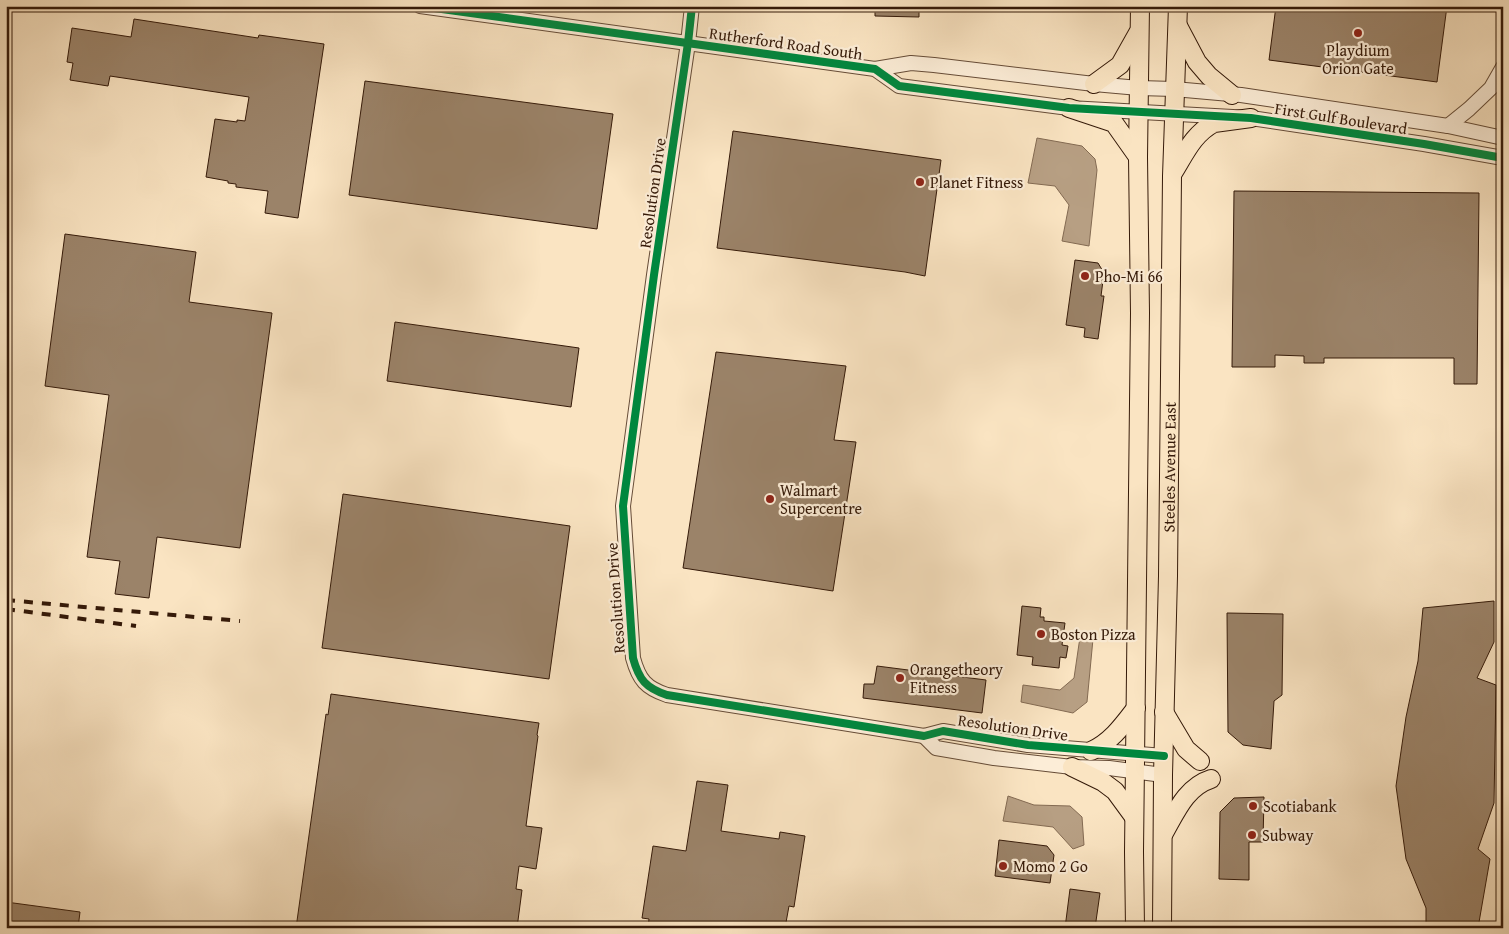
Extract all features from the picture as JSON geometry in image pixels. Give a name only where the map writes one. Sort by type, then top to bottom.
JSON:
[{"type":"main road","name":"Steeles Avenue East","points":[[1135,928],[1134,817],[1140,323],[1138,157],[1140,6]]},
{"type":"main road","name":"Steeles Avenue East","points":[[1162,928],[1172,176],[1178,6]]},
{"type":"main road","points":[[1178,25],[1197,62],[1209,76],[1232,95]]},
{"type":"main road","points":[[1094,84],[1120,64],[1140,30]]},
{"type":"main road","points":[[1069,108],[1114,124],[1138,157]]},
{"type":"main road","points":[[1172,176],[1193,139],[1208,126],[1214,123],[1251,118]]},
{"type":"main road","points":[[1091,751],[1102,746],[1121,728],[1136,708]]},
{"type":"main road","points":[[1164,712],[1186,749],[1200,761]]},
{"type":"main road","points":[[1072,768],[1097,779],[1113,790],[1134,817]]},
{"type":"main road","points":[[1163,834],[1183,799],[1202,782],[1211,779]]},
{"type":"street","name":"Rutherford Road South","points":[[420,6],[875,69],[899,86],[1069,108],[1174,113]]},
{"type":"street","name":"Resolution Drive","points":[[692,6],[623,506],[633,658],[636,671],[644,683],[654,691],[667,695],[924,736],[943,730],[1028,746],[1091,751],[1135,763],[1163,775]]},
{"type":"street","name":"First Gulf Boulevard","points":[[875,69],[911,63],[1094,84],[1232,95],[1448,126],[1502,136]]},
{"type":"street","points":[[1448,126],[1490,88],[1503,67]]},
{"type":"street","name":"First Gulf Boulevard","points":[[1174,113],[1251,118],[1500,158]]},
{"type":"street","points":[[1500,158],[1502,136]]},
{"type":"street","name":"Resolution Drive","points":[[924,736],[936,748],[1072,768],[1110,768],[1164,756]]},
{"type":"shaded area","points":[[1037,138],[1082,146],[1095,159],[1097,170],[1089,246],[1062,241],[1069,205],[1055,186],[1028,183]]},
{"type":"shaded area","points":[[1080,637],[1093,639],[1087,702],[1073,713],[1021,702],[1023,685],[1060,690],[1074,678]]},
{"type":"shaded area","points":[[1008,796],[1034,805],[1070,806],[1082,817],[1084,845],[1073,849],[1053,827],[1003,821]]},
{"type":"building","points":[[875,6],[919,6],[919,17],[875,16]]},
{"type":"building","name":"Playdium Orion Gate","points":[[1276,6],[1447,6],[1437,82],[1269,60]]},
{"type":"building","points":[[134,19],[258,38],[259,35],[324,44],[298,218],[265,213],[268,191],[236,187],[236,184],[228,183],[228,181],[206,177],[215,119],[237,122],[237,120],[245,121],[249,97],[110,76],[108,86],[70,80],[73,63],[67,62],[72,28],[131,37]]},
{"type":"building","points":[[365,81],[613,114],[597,229],[349,195]]},
{"type":"building","points":[[733,131],[941,160],[925,276],[717,248]]},
{"type":"building","points":[[1234,191],[1479,193],[1477,384],[1454,384],[1454,358],[1324,358],[1324,363],[1304,363],[1304,356],[1275,355],[1275,367],[1232,367]]},
{"type":"building","points":[[65,234],[196,252],[189,302],[272,313],[240,548],[157,537],[149,598],[115,594],[120,561],[87,557],[109,395],[45,386]]},
{"type":"building","points":[[1075,260],[1098,263],[1104,273],[1101,296],[1104,296],[1098,339],[1084,337],[1085,328],[1066,325]]},
{"type":"building","points":[[395,322],[579,348],[571,407],[387,381]]},
{"type":"building","name":"Walmart Supercentre","points":[[716,352],[846,366],[834,440],[856,442],[833,591],[683,568]]},
{"type":"building","points":[[343,494],[570,526],[549,679],[322,648]]},
{"type":"building","points":[[1494,601],[1494,642],[1477,678],[1496,685],[1494,803],[1478,849],[1490,859],[1478,928],[1426,928],[1426,908],[1406,859],[1396,786],[1406,717],[1418,661],[1423,608]]},
{"type":"building","name":"Boston Pizza","points":[[1022,606],[1041,608],[1040,617],[1044,617],[1044,621],[1065,623],[1062,645],[1068,646],[1066,658],[1060,657],[1059,668],[1032,665],[1033,657],[1017,655]]},
{"type":"building","points":[[1227,613],[1283,614],[1282,695],[1274,701],[1271,749],[1243,745],[1228,732]]},
{"type":"building","points":[[877,666],[986,680],[982,713],[863,698],[864,684],[874,684]]},
{"type":"building","points":[[331,694],[539,723],[526,826],[542,828],[536,869],[519,866],[516,889],[522,890],[517,928],[296,928],[326,714],[328,715]]},
{"type":"building","points":[[697,781],[728,785],[721,831],[779,839],[780,832],[805,836],[794,907],[789,906],[785,928],[648,928],[649,919],[642,918],[653,846],[686,851]]},
{"type":"building","points":[[1264,797],[1263,842],[1249,842],[1249,880],[1219,879],[1220,812],[1234,798]]},
{"type":"building","points":[[999,840],[1047,846],[1054,855],[1050,883],[995,876]]},
{"type":"building","points":[[1070,889],[1100,893],[1095,928],[1065,928]]},
{"type":"building","points":[[6,902],[80,912],[78,928],[6,928]]},
{"type":"railway","points":[[6,600],[240,621]]},
{"type":"railway","points":[[6,609],[136,626]]},
{"type":"cycle path","points":[[420,6],[875,69],[899,86],[1069,108],[1251,118],[1503,158]]},
{"type":"cycle path","points":[[692,6],[623,506],[633,658],[641,678],[649,686],[667,695],[924,736],[943,731],[1028,745],[1164,756]]},
{"type":"place","name":"Playdium Orion Gate","points":[[1358,33]]},
{"type":"place","name":"Planet Fitness","points":[[920,182]]},
{"type":"place","name":"Pho-Mi 66","points":[[1085,276]]},
{"type":"place","name":"Walmart Supercentre","points":[[770,499]]},
{"type":"place","name":"Boston Pizza","points":[[1041,634]]},
{"type":"place","name":"Orangetheory Fitness","points":[[900,678]]},
{"type":"place","name":"Scotiabank","points":[[1253,806]]},
{"type":"place","name":"Subway","points":[[1252,835]]},
{"type":"place","name":"Momo 2 Go","points":[[1003,866]]}]
